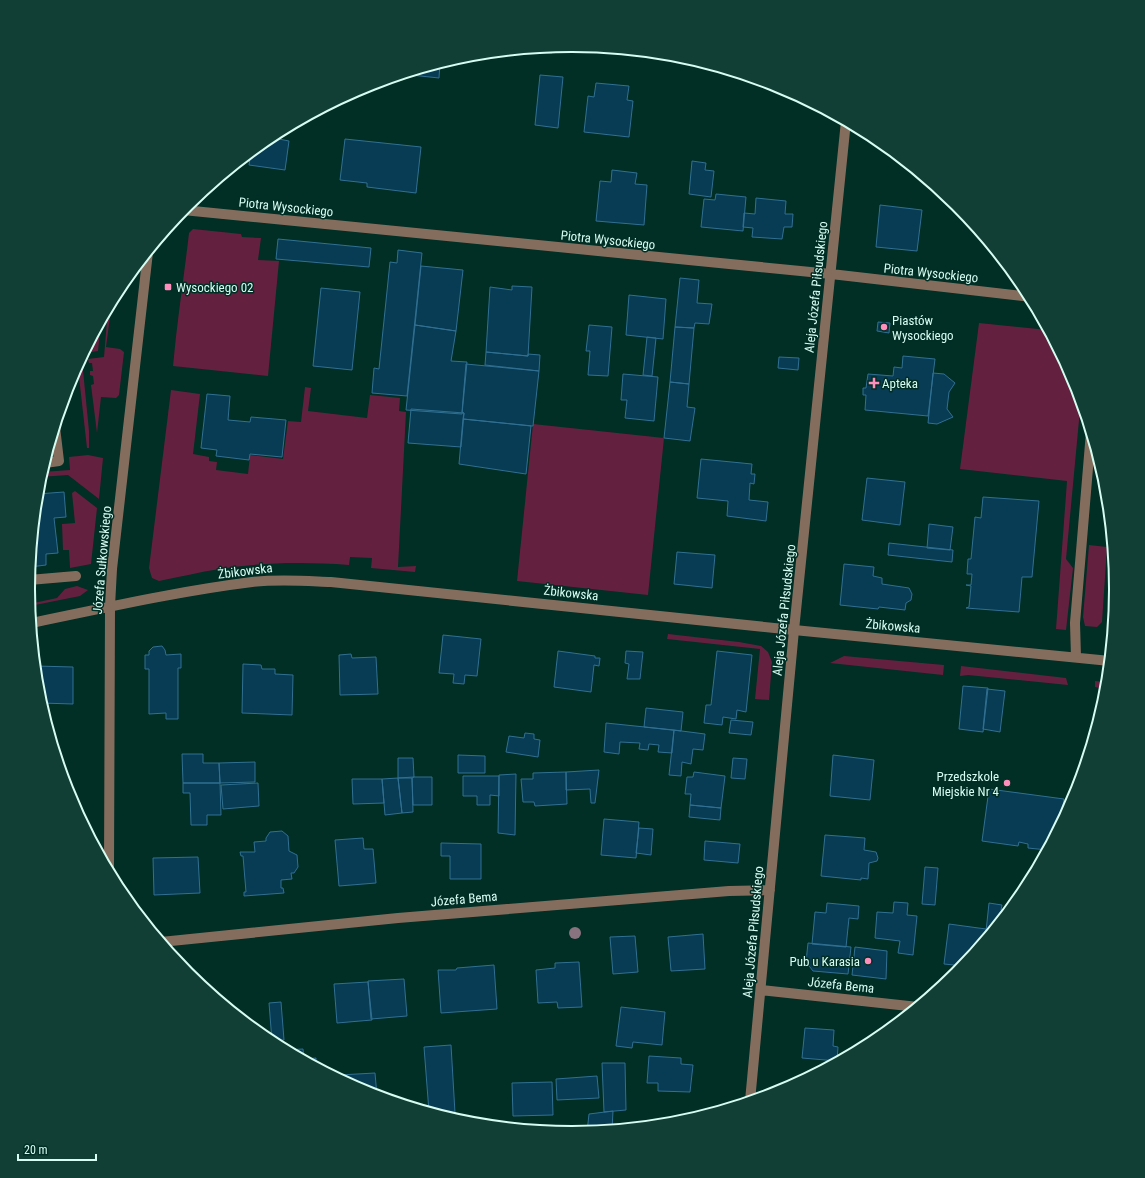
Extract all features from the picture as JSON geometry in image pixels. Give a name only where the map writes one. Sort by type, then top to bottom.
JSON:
[{"type":"street","name":"Aleja Józefa Piłsudskiego","points":[[750,1096],[794,630],[845,127]]},
{"type":"street","name":"Piotra Wysockiego","points":[[190,211],[831,274],[1023,296]]},
{"type":"street","name":"Józefa Sułkowskiego","points":[[109,861],[110,606],[112,569],[147,261]]},
{"type":"street","points":[[50,462],[59,461],[56,439]]},
{"type":"street","points":[[1076,657],[1075,623],[1090,444]]},
{"type":"street","points":[[35,579],[76,576]]},
{"type":"street","name":"Żbikowska","points":[[36,622],[110,606],[253,582],[306,581],[348,583],[794,630],[1105,660]]},
{"type":"street","name":"Józefa Bema","points":[[167,941],[398,918],[729,891],[770,890]]},
{"type":"street","name":"Józefa Bema","points":[[761,990],[912,1005]]},
{"type":"shaded area","points":[[193,229],[241,234],[242,237],[261,238],[258,260],[279,261],[268,376],[173,366],[189,233]]},
{"type":"shaded area","points":[[110,315],[106,347],[120,349],[124,352],[119,395],[116,398],[101,397],[97,433],[91,385],[94,384],[93,376],[90,375],[90,371],[93,371],[92,363],[89,363],[88,359],[104,357],[107,320]]},
{"type":"shaded area","points":[[979,323],[1043,330],[1055,351],[1080,413],[1066,559],[1073,568],[1066,630],[1056,629],[1067,481],[960,469]]},
{"type":"shaded area","points":[[100,333],[98,351],[89,352]]},
{"type":"shaded area","points":[[83,368],[89,431],[89,448],[87,448],[79,376]]},
{"type":"shaded area","points":[[305,387],[311,388],[308,411],[367,418],[370,395],[400,398],[399,411],[406,412],[398,567],[416,566],[415,572],[371,568],[372,558],[350,557],[349,565],[317,563],[268,564],[212,570],[159,581],[152,578],[149,568],[171,390],[200,394],[193,454],[209,457],[209,461],[217,462],[216,470],[248,474],[250,455],[283,459],[288,421],[301,422]]},
{"type":"shaded area","points":[[533,424],[664,438],[648,595],[517,581]]},
{"type":"shaded area","points":[[88,455],[103,458],[99,499],[68,475],[47,477],[48,472],[70,470],[69,457]]},
{"type":"shaded area","points":[[75,491],[97,508],[91,564],[70,568],[69,550],[63,550],[62,524],[75,523],[72,493]]},
{"type":"shaded area","points":[[1089,545],[1107,547],[1102,622],[1097,627],[1085,626],[1083,617]]},
{"type":"shaded area","points":[[77,586],[88,590],[80,596],[35,605],[35,603],[57,598],[65,589]]},
{"type":"shaded area","points":[[668,634],[761,646],[768,652],[772,662],[769,700],[755,699],[760,649],[667,639]]},
{"type":"shaded area","points":[[844,656],[944,665],[943,675],[830,663]]},
{"type":"shaded area","points":[[961,666],[1066,678],[1068,685],[968,675],[960,676]]},
{"type":"shaded area","points":[[1095,681],[1102,682],[1098,701],[1100,688],[1095,687]]},
{"type":"building","points":[[440,68],[439,78],[415,75]]},
{"type":"building","points":[[540,75],[563,77],[558,128],[535,125]]},
{"type":"building","points":[[596,83],[629,86],[627,100],[633,101],[629,137],[584,132],[588,96],[594,97]]},
{"type":"building","points":[[279,139],[289,141],[285,170],[249,165],[250,159]]},
{"type":"building","points":[[345,139],[421,147],[416,193],[367,187],[367,183],[340,180]]},
{"type":"building","points":[[692,161],[706,163],[705,170],[714,171],[711,197],[689,194]]},
{"type":"building","points":[[612,170],[637,173],[635,184],[647,185],[644,225],[596,221],[600,181],[611,182]]},
{"type":"building","points":[[716,194],[746,197],[743,231],[701,227],[704,199],[715,200]]},
{"type":"building","points":[[756,198],[786,201],[785,214],[793,214],[792,227],[784,227],[782,239],[752,237],[753,228],[743,227],[744,213],[755,214]]},
{"type":"building","points":[[880,205],[922,210],[917,251],[876,247]]},
{"type":"building","points":[[278,239],[371,248],[369,267],[276,259]]},
{"type":"building","points":[[398,250],[422,253],[407,396],[372,393],[374,368],[379,369],[390,262],[397,263]]},
{"type":"building","points":[[421,266],[463,270],[456,331],[415,325]]},
{"type":"building","points":[[680,278],[699,280],[697,303],[712,304],[709,324],[695,323],[694,328],[675,327]]},
{"type":"building","points":[[512,286],[532,287],[528,356],[486,352],[490,287],[512,290]]},
{"type":"building","points":[[321,288],[360,292],[352,370],[313,366]]},
{"type":"building","points":[[629,295],[666,299],[663,339],[626,335]]},
{"type":"building","name":"Piastów Wysockiego","points":[[878,322],[890,323],[889,333],[877,331]]},
{"type":"building","points":[[415,325],[456,331],[451,361],[467,362],[462,414],[406,410]]},
{"type":"building","points":[[589,325],[612,327],[608,376],[588,375],[590,351],[586,351]]},
{"type":"building","points":[[675,327],[694,328],[689,384],[670,382]]},
{"type":"building","points":[[647,337],[656,338],[652,376],[643,375]]},
{"type":"building","points":[[486,352],[528,356],[528,354],[540,355],[539,371],[485,365]]},
{"type":"building","points":[[903,356],[935,359],[928,416],[865,410],[866,395],[863,395],[863,388],[866,388],[868,374],[893,376],[894,367],[902,368]]},
{"type":"building","points":[[779,357],[799,358],[798,370],[778,368]]},
{"type":"building","points":[[466,364],[539,371],[533,426],[463,419],[464,413],[462,412]]},
{"type":"building","points":[[933,373],[944,374],[955,383],[949,392],[947,409],[953,417],[937,424],[928,423]]},
{"type":"building","points":[[623,374],[658,377],[654,421],[625,418],[627,400],[621,400]]},
{"type":"building","points":[[670,382],[689,384],[687,407],[695,408],[690,441],[664,438]]},
{"type":"building","points":[[207,394],[230,396],[228,420],[250,422],[251,417],[286,420],[282,457],[250,454],[249,460],[216,456],[217,450],[201,448]]},
{"type":"building","points":[[411,409],[464,413],[461,447],[408,443]]},
{"type":"building","points":[[463,419],[531,426],[526,474],[459,464]]},
{"type":"building","points":[[701,459],[752,464],[751,474],[755,474],[754,484],[750,483],[749,500],[768,502],[766,521],[727,516],[728,501],[697,498]]},
{"type":"building","points":[[867,478],[905,482],[900,525],[862,520]]},
{"type":"building","points":[[64,492],[66,517],[54,518],[58,553],[46,554],[46,565],[36,566],[36,554],[44,494]]},
{"type":"building","points":[[983,497],[1039,501],[1032,577],[1022,577],[1019,612],[966,608],[969,607],[971,586],[966,585],[971,585],[972,574],[967,574],[968,559],[971,559],[975,517],[981,518]]},
{"type":"building","points":[[929,524],[953,527],[950,550],[927,548]]},
{"type":"building","points":[[889,543],[953,550],[952,562],[888,555]]},
{"type":"building","points":[[677,552],[715,555],[712,588],[674,584]]},
{"type":"building","points":[[844,564],[874,567],[873,576],[882,578],[882,584],[909,588],[912,594],[911,600],[906,603],[905,610],[840,605]]},
{"type":"building","points":[[443,635],[481,639],[477,676],[465,675],[464,684],[453,683],[454,674],[439,673]]},
{"type":"building","points":[[162,646],[166,655],[181,654],[181,668],[178,668],[178,719],[166,719],[166,713],[149,714],[149,669],[145,669],[145,655],[149,655],[149,651],[153,647]]},
{"type":"building","points":[[558,651],[600,658],[599,666],[594,665],[591,692],[554,687]]},
{"type":"building","points":[[626,651],[643,652],[640,679],[627,679],[629,664],[625,663]]},
{"type":"building","points":[[717,651],[752,655],[746,712],[737,710],[736,719],[723,717],[722,725],[704,723],[706,705],[711,705]]},
{"type":"building","points":[[351,654],[352,658],[376,657],[378,694],[340,695],[339,655]]},
{"type":"building","points":[[243,664],[261,665],[262,669],[275,669],[275,674],[293,675],[292,715],[242,713]]},
{"type":"building","points":[[41,666],[73,667],[73,704],[47,703]]},
{"type":"building","points":[[963,686],[988,688],[983,732],[959,729]]},
{"type":"building","points":[[987,689],[1005,691],[1000,732],[983,729]]},
{"type":"building","points":[[646,708],[683,712],[681,731],[644,727]]},
{"type":"building","points":[[731,720],[753,722],[751,735],[729,733]]},
{"type":"building","points":[[606,723],[674,730],[672,753],[658,752],[659,745],[649,744],[648,750],[639,749],[640,743],[620,742],[619,754],[604,752]]},
{"type":"building","points":[[674,730],[705,734],[703,750],[693,749],[691,764],[682,762],[681,776],[669,775]]},
{"type":"building","points":[[525,733],[534,734],[534,739],[540,740],[538,757],[506,752],[509,736],[524,738]]},
{"type":"building","points":[[182,754],[203,754],[203,763],[219,763],[220,783],[183,783]]},
{"type":"building","points":[[458,755],[485,756],[485,773],[458,773]]},
{"type":"building","points":[[833,755],[874,760],[870,800],[830,796]]},
{"type":"building","points":[[398,758],[413,758],[414,777],[398,778]]},
{"type":"building","points":[[733,758],[747,759],[745,779],[731,778]]},
{"type":"building","points":[[255,762],[255,782],[220,783],[219,763]]},
{"type":"building","points":[[599,770],[595,803],[591,803],[590,789],[566,790],[566,772]]},
{"type":"building","points":[[566,772],[567,804],[535,806],[534,802],[523,802],[521,779],[533,779],[533,773]]},
{"type":"building","points":[[694,772],[725,776],[721,808],[690,805],[691,794],[685,794],[687,777],[693,777]]},
{"type":"building","points":[[516,774],[515,835],[498,833],[499,775]]},
{"type":"building","points":[[463,776],[499,776],[499,796],[490,795],[490,805],[477,805],[477,796],[463,796]]},
{"type":"building","points":[[432,777],[432,805],[413,805],[412,778]]},
{"type":"building","points":[[398,778],[402,813],[385,815],[382,779]]},
{"type":"building","points":[[398,778],[412,778],[413,812],[402,813]]},
{"type":"building","points":[[352,779],[382,779],[384,803],[353,804]]},
{"type":"building","points":[[183,783],[220,783],[221,815],[207,815],[207,825],[191,825],[190,793],[183,793]]},
{"type":"building","points":[[258,783],[259,806],[223,809],[221,785]]},
{"type":"building","points":[[989,789],[1064,799],[1062,810],[1060,812],[1055,827],[1043,850],[1028,848],[1028,844],[1019,842],[1018,846],[982,841]]},
{"type":"building","points":[[690,805],[721,808],[720,820],[689,817]]},
{"type":"building","points":[[604,819],[639,822],[636,858],[601,855]]},
{"type":"building","points":[[639,828],[653,829],[651,855],[636,853]]},
{"type":"building","points":[[282,831],[288,836],[289,851],[297,855],[298,867],[294,873],[291,873],[292,879],[281,880],[281,888],[283,888],[284,893],[244,896],[244,892],[246,892],[243,856],[241,856],[240,852],[255,852],[254,842],[266,841],[266,838],[270,832]]},
{"type":"building","points":[[825,835],[865,838],[864,850],[876,852],[878,858],[877,861],[869,863],[868,879],[861,878],[861,880],[821,876]]},
{"type":"building","points":[[363,838],[364,849],[373,849],[376,883],[339,886],[335,840]]},
{"type":"building","points":[[705,841],[740,844],[738,863],[704,860]]},
{"type":"building","points":[[441,843],[481,844],[481,879],[450,879],[450,856],[441,856]]},
{"type":"building","points":[[198,857],[200,893],[154,895],[153,858]]},
{"type":"building","points":[[925,867],[938,868],[935,905],[922,904]]},
{"type":"building","points":[[894,902],[908,903],[907,915],[917,916],[913,955],[898,953],[900,941],[875,938],[877,912],[893,913]]},
{"type":"building","points":[[827,903],[859,906],[858,919],[849,918],[846,947],[812,944],[815,912],[826,913]]},
{"type":"building","points":[[989,903],[1002,905],[1001,910],[1003,910],[986,932]]},
{"type":"building","points":[[949,924],[986,929],[986,932],[977,943],[956,965],[944,964]]},
{"type":"building","points":[[703,934],[705,969],[671,971],[668,937]]},
{"type":"building","points":[[635,936],[638,972],[613,974],[610,937]]},
{"type":"building","points":[[808,943],[851,947],[848,974],[813,971],[806,962]]},
{"type":"building","points":[[855,947],[887,951],[886,979],[852,975]]},
{"type":"building","points":[[579,962],[582,1007],[558,1008],[557,1002],[538,1003],[536,970],[555,968],[555,963]]},
{"type":"building","points":[[494,965],[497,1009],[441,1013],[438,970],[456,970],[457,968]]},
{"type":"building","points":[[404,979],[407,1016],[371,1019],[368,981]]},
{"type":"building","points":[[368,982],[372,1020],[337,1023],[334,984]]},
{"type":"building","points":[[281,1002],[284,1040],[281,1040],[271,1034],[269,1003]]},
{"type":"building","points":[[621,1007],[665,1012],[662,1045],[633,1042],[632,1048],[616,1046]]},
{"type":"building","points":[[805,1028],[834,1030],[833,1046],[838,1047],[837,1056],[829,1060],[802,1058]]},
{"type":"building","points":[[451,1045],[455,1113],[429,1107],[424,1047]]},
{"type":"building","points":[[296,1049],[303,1049],[303,1054]]},
{"type":"building","points":[[649,1056],[681,1058],[681,1064],[693,1065],[690,1092],[658,1091],[658,1083],[647,1083]]},
{"type":"building","points":[[602,1063],[625,1063],[626,1110],[604,1112]]},
{"type":"building","points":[[375,1073],[376,1089],[367,1086],[343,1075]]},
{"type":"building","points":[[597,1076],[599,1098],[557,1100],[556,1079]]},
{"type":"building","points":[[552,1082],[553,1115],[513,1116],[512,1083]]},
{"type":"building","points":[[613,1111],[612,1125],[588,1126],[589,1114]]},
{"type":"place","name":"Wysockiego 02","points":[[168,287]]},
{"type":"place","name":"Piastów Wysockiego","points":[[884,327]]},
{"type":"place","name":"Apteka","points":[[874,383]]},
{"type":"place","name":"Przedszkole Miejskie Nr 4","points":[[1007,783]]},
{"type":"place","name":"Pub u Karasia","points":[[868,961]]}]
